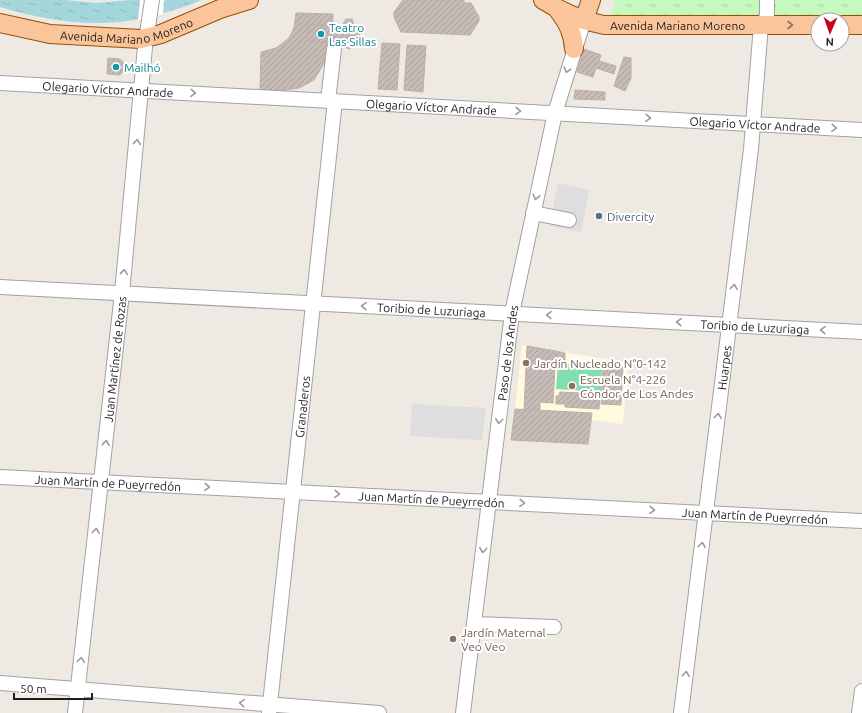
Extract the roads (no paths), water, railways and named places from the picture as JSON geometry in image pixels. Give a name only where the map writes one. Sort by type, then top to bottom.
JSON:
[{"type":"main road","name":"Avenida Mariano Moreno","points":[[0,23],[50,34],[133,40],[161,34],[220,9],[249,0]]},
{"type":"main road","name":"Avenida Mariano Moreno","points":[[543,0],[558,10],[584,20],[613,25],[810,25]]},
{"type":"main road","name":"Paso de los Andes","points":[[584,20],[591,0]]},
{"type":"main road","points":[[558,10],[569,25],[573,34],[574,49]]},
{"type":"main road","points":[[850,25],[862,25]]},
{"type":"street","name":"Huarpes","points":[[681,713],[754,124],[760,25],[767,17],[767,0]]},
{"type":"street","name":"Juan Martínez de Rozas","points":[[76,713],[102,482],[151,8]]},
{"type":"street","name":"Paso de los Andes","points":[[463,713],[512,313],[532,213],[555,113],[584,20]]},
{"type":"street","name":"Granaderos","points":[[270,709],[313,303],[332,101],[334,49]]},
{"type":"street","name":"Olegario Víctor Andrade","points":[[0,83],[862,130]]},
{"type":"street","points":[[532,213],[569,220]]},
{"type":"street","name":"Toribio de Luzuriaga","points":[[0,287],[862,332]]},
{"type":"street","name":"Juan Martín de Pueyrredón","points":[[0,477],[862,521]]},
{"type":"street","points":[[474,624],[554,627]]},
{"type":"street","points":[[0,683],[78,689],[270,709],[379,713]]},
{"type":"street","points":[[859,713],[862,691]]},
{"type":"water","points":[[0,0],[65,0],[96,3],[130,0],[202,0],[150,17],[102,23],[78,22],[28,14],[0,7]]},
{"type":"place","name":"Teatro Las Sillas","points":[[321,34]]},
{"type":"place","name":"Mailhó","points":[[116,67]]},
{"type":"place","name":"Divercity","points":[[599,216]]},
{"type":"place","name":"Jardín Nucleado N°0-142","points":[[526,363]]},
{"type":"place","name":"Escuela N°4-226 Cóndor de Los Andes","points":[[572,386]]},
{"type":"place","name":"Jardín Maternal Veo Veo","points":[[453,639]]}]
